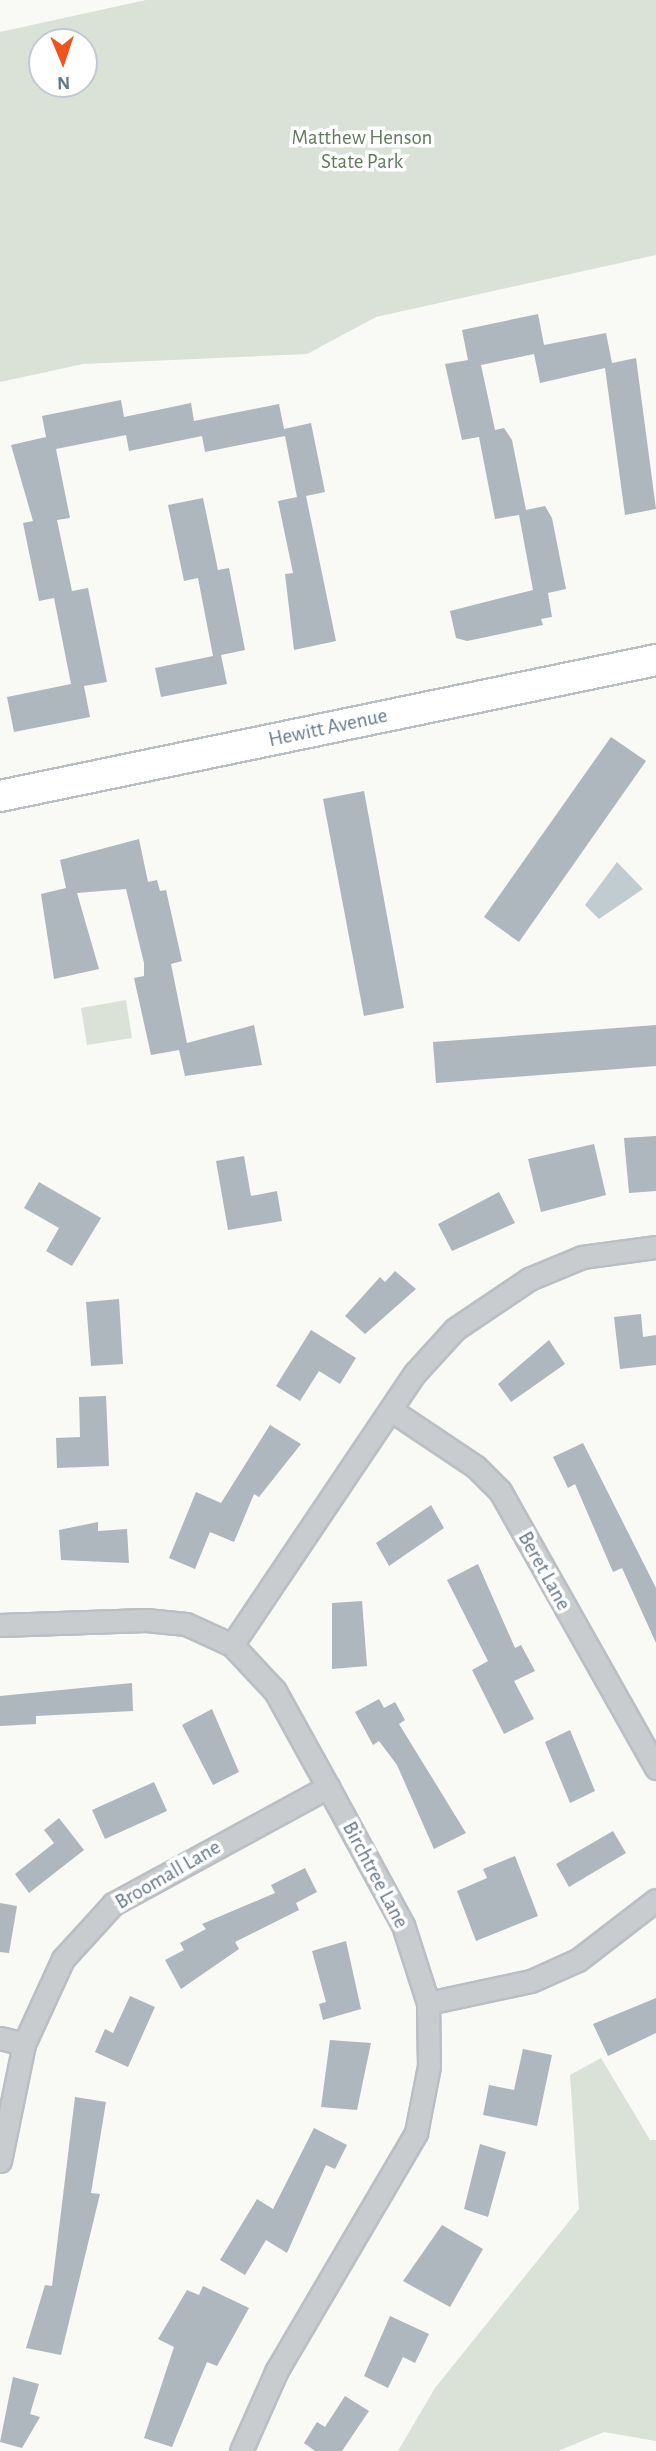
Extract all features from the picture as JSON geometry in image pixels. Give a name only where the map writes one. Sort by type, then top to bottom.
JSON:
[{"type":"street","name":"Hewitt Avenue","points":[[0,796],[656,660]]},
{"type":"street","points":[[232,1645],[391,1410],[455,1329],[529,1279],[582,1257],[656,1247]]},
{"type":"street","name":"Beret Lane","points":[[391,1410],[476,1467],[500,1491],[656,1768]]},
{"type":"street","name":"Birchtree Lane","points":[[0,1625],[146,1620],[186,1624],[232,1645],[275,1691],[328,1787],[403,1925],[429,2003],[429,2066],[416,2133],[276,2372],[241,2451]]},
{"type":"street","name":"Broomall Lane","points":[[0,2161],[24,2044],[63,1959],[113,1904],[328,1787]]},
{"type":"street","points":[[429,2003],[555,1970],[628,1926],[656,1900]]},
{"type":"street","points":[[0,2038],[24,2044]]},
{"type":"green space","name":"Matthew Henson State Park","points":[[146,0],[656,0],[656,255],[376,317],[307,354],[83,364],[0,382],[0,32]]},
{"type":"green space","points":[[126,1000],[132,1038],[87,1045],[81,1008]]},
{"type":"green space","points":[[601,2058],[650,2140],[656,2140],[656,2441],[604,2432],[558,2451],[398,2451],[435,2388],[579,2209],[570,2075]]},
{"type":"shaded area","points":[[617,862],[643,889],[599,919],[585,905]]},
{"type":"building","points":[[538,314],[544,345],[606,333],[612,363],[636,358],[656,509],[625,515],[605,368],[540,383],[534,354],[481,365],[495,430],[504,428],[512,440],[526,510],[545,506],[552,518],[566,589],[548,593],[552,617],[541,619],[543,625],[467,641],[456,638],[450,611],[533,590],[519,515],[495,519],[479,437],[462,440],[445,364],[468,360],[462,330]]},
{"type":"building","points":[[121,400],[124,417],[191,403],[194,421],[279,404],[284,429],[311,423],[325,492],[306,496],[336,641],[294,650],[285,574],[293,573],[278,501],[297,497],[285,436],[205,452],[202,436],[129,451],[126,435],[56,449],[70,518],[57,520],[72,591],[88,588],[107,682],[84,686],[90,717],[14,732],[7,697],[71,684],[54,598],[39,601],[23,523],[33,521],[11,445],[46,437],[42,416]]},
{"type":"building","points":[[203,498],[218,570],[229,568],[245,650],[221,655],[227,684],[161,697],[155,668],[213,656],[198,578],[184,581],[168,505]]},
{"type":"building","points":[[611,737],[646,761],[519,942],[484,917]]},
{"type":"building","points":[[364,791],[404,1008],[364,1016],[323,799]]},
{"type":"building","points":[[139,839],[148,882],[157,880],[160,891],[166,890],[182,961],[171,964],[187,1043],[254,1025],[262,1065],[185,1076],[179,1050],[151,1055],[134,978],[144,976],[144,963],[126,889],[77,893],[99,969],[54,979],[41,894],[66,888],[60,860]]},
{"type":"building","points":[[656,1025],[656,1066],[436,1083],[433,1042]]},
{"type":"building","points":[[656,1136],[656,1191],[629,1193],[624,1138]]},
{"type":"building","points":[[594,1144],[606,1195],[541,1212],[528,1159]]},
{"type":"building","points":[[244,1156],[251,1196],[277,1191],[282,1221],[228,1230],[216,1161]]},
{"type":"building","points":[[39,1182],[101,1218],[72,1266],[46,1251],[59,1228],[24,1208]]},
{"type":"building","points":[[499,1192],[515,1223],[452,1251],[438,1224]]},
{"type":"building","points":[[395,1271],[416,1289],[365,1334],[345,1316],[380,1277],[385,1282]]},
{"type":"building","points":[[119,1299],[123,1364],[91,1366],[86,1302]]},
{"type":"building","points":[[641,1314],[643,1337],[656,1335],[656,1365],[620,1369],[614,1317]]},
{"type":"building","points":[[311,1330],[356,1358],[340,1384],[319,1371],[300,1401],[276,1386]]},
{"type":"building","points":[[549,1340],[565,1364],[511,1402],[498,1384]]},
{"type":"building","points":[[106,1396],[109,1466],[57,1468],[56,1438],[80,1437],[79,1397]]},
{"type":"building","points":[[270,1425],[301,1444],[259,1497],[254,1494],[234,1542],[210,1532],[195,1569],[169,1558],[196,1492],[221,1503]]},
{"type":"building","points":[[583,1443],[656,1588],[656,1643],[622,1568],[613,1572],[575,1484],[568,1488],[553,1457]]},
{"type":"building","points":[[431,1505],[444,1528],[389,1566],[376,1543]]},
{"type":"building","points":[[98,1522],[98,1531],[127,1529],[129,1563],[61,1560],[59,1530]]},
{"type":"building","points":[[478,1564],[515,1648],[521,1645],[535,1671],[514,1681],[534,1719],[504,1734],[472,1670],[488,1661],[447,1580]]},
{"type":"building","points":[[362,1601],[367,1666],[332,1669],[332,1603]]},
{"type":"building","points":[[132,1683],[133,1711],[36,1716],[36,1724],[0,1726],[0,1696]]},
{"type":"building","points":[[379,1699],[384,1708],[395,1702],[405,1720],[399,1724],[466,1833],[434,1849],[397,1765],[379,1741],[373,1745],[355,1712]]},
{"type":"building","points":[[212,1709],[239,1772],[213,1785],[182,1725]]},
{"type":"building","points":[[570,1730],[595,1791],[570,1803],[545,1742]]},
{"type":"building","points":[[154,1782],[167,1811],[105,1839],[92,1810]]},
{"type":"building","points":[[59,1818],[84,1850],[29,1893],[15,1874],[54,1843],[44,1830]]},
{"type":"building","points":[[613,1831],[626,1853],[569,1887],[556,1864]]},
{"type":"building","points":[[515,1856],[538,1916],[476,1941],[457,1891],[487,1878],[483,1869]]},
{"type":"building","points":[[305,1868],[317,1892],[296,1903],[299,1910],[235,1942],[239,1949],[181,1989],[165,1960],[184,1950],[180,1943],[206,1929],[202,1924],[275,1893],[271,1885]]},
{"type":"building","points":[[0,1903],[17,1906],[9,1953],[0,1952]]},
{"type":"building","points":[[346,1941],[361,2009],[323,2020],[319,2004],[326,2002],[312,1951]]},
{"type":"building","points":[[130,1996],[155,2007],[128,2067],[95,2052],[105,2029],[113,2033]]},
{"type":"building","points":[[656,1998],[656,2033],[608,2056],[593,2024]]},
{"type":"building","points":[[330,2040],[371,2043],[357,2110],[321,2107]]},
{"type":"building","points":[[523,2049],[552,2055],[537,2126],[483,2115],[489,2085],[514,2090]]},
{"type":"building","points":[[75,2097],[106,2102],[91,2193],[100,2194],[61,2355],[26,2348],[45,2285],[52,2286]]},
{"type":"building","points":[[314,2128],[347,2145],[335,2169],[326,2165],[287,2253],[266,2240],[245,2275],[220,2260],[257,2199],[273,2209]]},
{"type":"building","points":[[480,2144],[506,2152],[488,2217],[464,2209]]},
{"type":"building","points":[[442,2225],[483,2249],[450,2307],[403,2281]]},
{"type":"building","points":[[203,2286],[249,2308],[217,2366],[207,2362],[172,2447],[144,2438],[174,2347],[158,2339],[187,2290],[199,2295]]},
{"type":"building","points":[[390,2316],[429,2334],[415,2363],[403,2357],[388,2388],[364,2376]]},
{"type":"building","points":[[13,2377],[39,2384],[30,2414],[40,2417],[22,2448],[0,2442]]},
{"type":"building","points":[[345,2396],[369,2411],[342,2451],[315,2451],[304,2443],[317,2422],[325,2427]]}]
